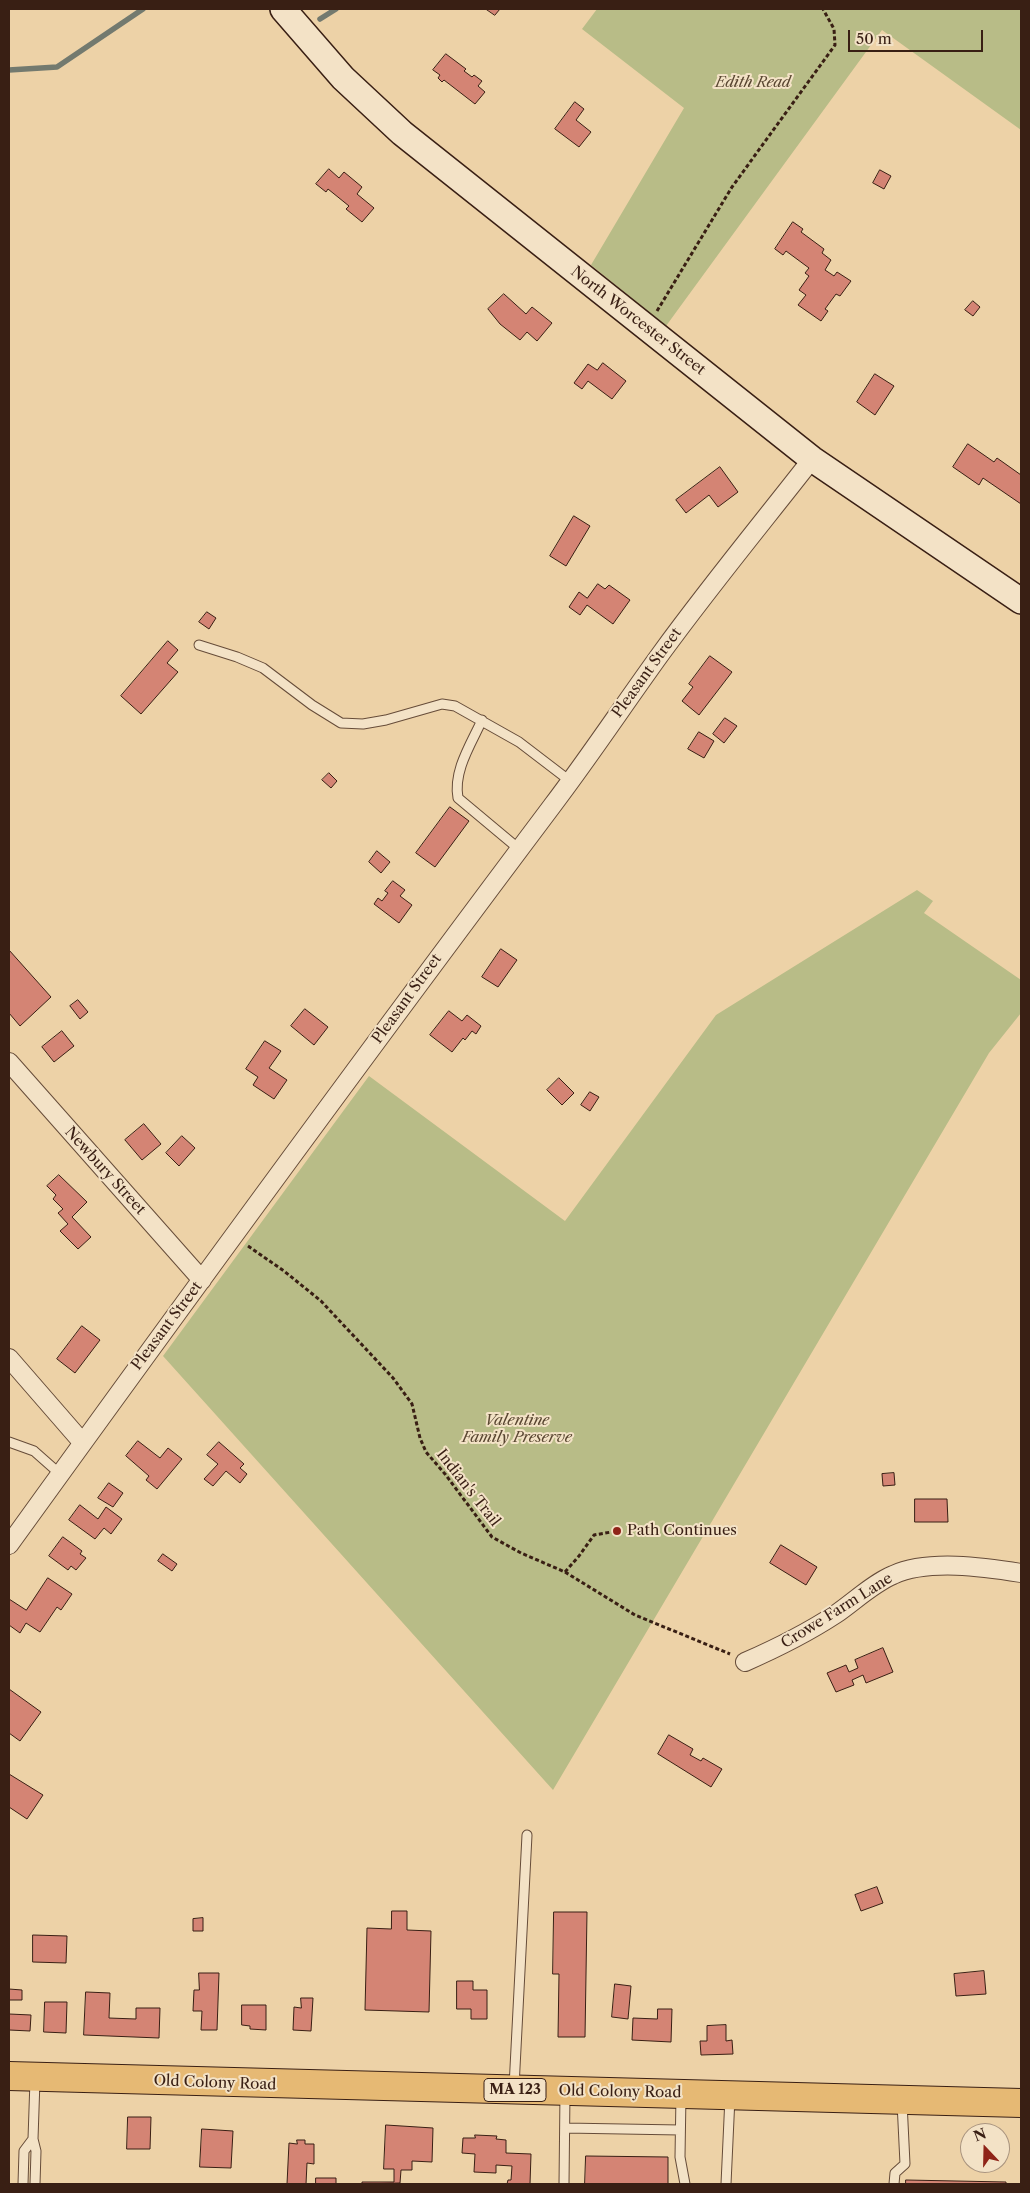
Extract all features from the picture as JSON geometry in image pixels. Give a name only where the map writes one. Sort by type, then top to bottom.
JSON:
[{"type":"highway","name":"Old Colony Road","points":[[22,2077],[1021,2102]]},
{"type":"street","name":"North Worcester Street","points":[[283,9],[343,78],[402,133],[812,459],[1021,601]]},
{"type":"street","name":"Pleasant Street","points":[[9,1545],[136,1367],[570,781],[664,649],[812,459]]},
{"type":"street","name":"Newbury Street","points":[[9,1062],[202,1280]]},
{"type":"street","points":[[9,1358],[82,1442]]},
{"type":"street","name":"Crowe Farm Lane","points":[[745,1662],[798,1638],[894,1574],[918,1568],[942,1566],[1021,1573]]},
{"type":"lane","points":[[199,645],[237,657],[263,668],[341,723],[363,724],[386,720],[442,704],[455,706],[519,742],[570,781]]},
{"type":"lane","points":[[482,720],[462,764],[455,785],[458,798],[519,849]]},
{"type":"lane","points":[[9,1442],[34,1451],[60,1474]]},
{"type":"lane","points":[[514,2090],[527,1835]]},
{"type":"lane","points":[[22,2077],[36,2151],[35,2184]]},
{"type":"lane","points":[[564,2184],[565,2090]]},
{"type":"lane","points":[[681,2093],[680,2157],[685,2184]]},
{"type":"lane","points":[[726,2184],[730,2094]]},
{"type":"lane","points":[[894,2184],[895,2173],[905,2164],[902,2099]]},
{"type":"lane","points":[[564,2128],[680,2130]]},
{"type":"lane","points":[[23,2184],[24,2151],[33,2139]]},
{"type":"path","points":[[647,329],[732,187],[835,45],[834,29],[823,9]]},
{"type":"path","name":"Indian's Trail","points":[[245,1244],[284,1271],[321,1301],[393,1378],[412,1404],[420,1438],[426,1452],[445,1474],[492,1537],[521,1553],[564,1572],[635,1615],[687,1638],[718,1647],[745,1662]]},
{"type":"path","points":[[564,1572],[579,1556],[594,1534],[617,1531]]},
{"type":"green space","name":"Edith Read","points":[[597,9],[1021,9],[1021,130],[882,30],[666,326],[591,265],[684,108],[582,29]]},
{"type":"green space","name":"Valentine Family Preserve","points":[[917,890],[933,901],[924,913],[1021,980],[1021,1013],[989,1053],[553,1790],[163,1356],[369,1076],[565,1221],[716,1015]]},
{"type":"building","points":[[486,9],[500,9],[495,15]]},
{"type":"building","points":[[446,54],[466,69],[464,71],[472,77],[474,75],[482,81],[478,86],[485,92],[475,104],[444,80],[442,82],[438,78],[440,75],[433,70]]},
{"type":"building","points":[[575,102],[584,109],[576,120],[591,132],[579,147],[555,129]]},
{"type":"building","points":[[329,169],[339,178],[344,172],[362,187],[357,194],[374,208],[362,222],[346,209],[349,206],[328,189],[326,192],[316,184]]},
{"type":"building","points":[[880,170],[891,176],[884,189],[873,183]]},
{"type":"building","points":[[793,222],[803,229],[801,232],[824,249],[822,253],[831,260],[825,270],[834,276],[837,272],[851,281],[840,296],[836,294],[825,309],[828,311],[821,321],[798,305],[806,295],[799,290],[809,276],[805,273],[809,268],[786,251],[783,255],[775,249]]},
{"type":"building","points":[[504,294],[526,314],[532,307],[552,323],[537,341],[527,332],[520,340],[500,324],[488,309]]},
{"type":"building","points":[[973,301],[980,307],[973,316],[965,310]]},
{"type":"building","points":[[603,363],[626,381],[612,399],[588,381],[582,389],[574,383],[588,364],[597,370]]},
{"type":"building","points":[[875,374],[894,386],[875,415],[857,402]]},
{"type":"building","points":[[968,444],[994,462],[997,458],[1021,475],[1021,504],[983,478],[979,485],[953,467]]},
{"type":"building","points":[[720,467],[738,492],[718,507],[709,495],[686,513],[676,500]]},
{"type":"building","points":[[574,516],[590,526],[566,566],[550,556]]},
{"type":"building","points":[[598,584],[605,589],[609,585],[630,600],[613,624],[587,605],[580,615],[569,607],[579,592],[587,598]]},
{"type":"building","points":[[207,612],[216,618],[209,629],[199,622]]},
{"type":"building","points":[[168,641],[178,650],[167,663],[178,672],[141,714],[121,696]]},
{"type":"building","points":[[710,656],[732,672],[699,715],[682,701],[693,687],[689,684]]},
{"type":"building","points":[[725,718],[737,726],[724,743],[713,734]]},
{"type":"building","points":[[699,732],[714,741],[704,758],[688,749]]},
{"type":"building","points":[[329,773],[337,781],[331,788],[322,780]]},
{"type":"building","points":[[450,807],[469,821],[435,867],[416,853]]},
{"type":"building","points":[[377,851],[390,862],[381,873],[369,862]]},
{"type":"building","points":[[393,881],[405,890],[400,896],[412,905],[399,923],[374,904],[378,898],[382,901],[388,893],[385,891]]},
{"type":"building","points":[[501,949],[517,960],[498,987],[482,977]]},
{"type":"building","points":[[9,950],[51,997],[20,1026],[9,1013]]},
{"type":"building","points":[[78,1000],[88,1012],[80,1019],[70,1006]]},
{"type":"building","points":[[305,1009],[328,1027],[314,1045],[291,1026]]},
{"type":"building","points":[[449,1011],[462,1021],[467,1015],[481,1026],[476,1034],[472,1031],[465,1040],[463,1038],[452,1052],[430,1035]]},
{"type":"building","points":[[62,1031],[74,1046],[54,1062],[42,1047]]},
{"type":"building","points":[[265,1041],[281,1051],[269,1068],[287,1080],[274,1099],[253,1085],[258,1077],[246,1069]]},
{"type":"building","points":[[559,1078],[574,1093],[562,1105],[547,1090]]},
{"type":"building","points":[[590,1092],[599,1097],[590,1111],[581,1105]]},
{"type":"building","points":[[144,1124],[161,1144],[142,1160],[125,1140]]},
{"type":"building","points":[[182,1136],[195,1148],[179,1166],[166,1153]]},
{"type":"building","points":[[59,1175],[87,1202],[72,1217],[91,1237],[78,1249],[60,1231],[68,1224],[58,1213],[63,1209],[53,1199],[56,1195],[47,1186]]},
{"type":"building","points":[[82,1326],[100,1340],[75,1373],[57,1359]]},
{"type":"building","points":[[138,1441],[160,1458],[168,1448],[182,1459],[157,1489],[146,1480],[149,1476],[126,1456]]},
{"type":"building","points":[[219,1442],[244,1464],[240,1468],[247,1474],[240,1483],[226,1471],[213,1486],[204,1479],[218,1464],[207,1455]]},
{"type":"building","points":[[894,1473],[895,1485],[883,1486],[882,1474]]},
{"type":"building","points":[[109,1483],[123,1493],[113,1507],[98,1498]]},
{"type":"building","points":[[915,1499],[947,1499],[948,1522],[915,1522]]},
{"type":"building","points":[[80,1505],[98,1519],[106,1507],[122,1519],[111,1534],[104,1528],[95,1539],[69,1520]]},
{"type":"building","points":[[63,1537],[82,1551],[80,1554],[86,1558],[76,1570],[71,1566],[68,1570],[49,1556]]},
{"type":"building","points":[[781,1545],[817,1567],[806,1585],[770,1563]]},
{"type":"building","points":[[163,1554],[177,1564],[172,1571],[158,1561]]},
{"type":"building","points":[[48,1578],[72,1594],[61,1610],[57,1607],[40,1632],[26,1623],[20,1633],[9,1625],[9,1599],[26,1610]]},
{"type":"building","points":[[883,1648],[893,1672],[866,1683],[863,1675],[852,1680],[854,1685],[836,1692],[827,1673],[846,1665],[849,1672],[858,1668],[855,1660]]},
{"type":"building","points":[[9,1689],[41,1712],[20,1741],[9,1733]]},
{"type":"building","points":[[669,1735],[693,1749],[690,1755],[701,1761],[703,1758],[722,1769],[711,1787],[658,1754]]},
{"type":"building","points":[[9,1774],[43,1795],[27,1819],[9,1807]]},
{"type":"building","points":[[877,1887],[883,1903],[861,1911],[855,1895]]},
{"type":"building","points":[[392,1911],[407,1911],[407,1930],[431,1931],[429,2012],[365,2010],[367,1928],[391,1929]]},
{"type":"building","points":[[554,1912],[587,1912],[585,2037],[558,2037],[559,1974],[553,1974]]},
{"type":"building","points":[[203,1918],[203,1931],[193,1931],[193,1919]]},
{"type":"building","points":[[33,1935],[67,1936],[66,1963],[33,1962]]},
{"type":"building","points":[[984,1971],[986,1994],[956,1996],[954,1974]]},
{"type":"building","points":[[199,1973],[219,1973],[217,2030],[201,2030],[202,2011],[193,2011],[194,1990],[199,1990]]},
{"type":"building","points":[[457,1981],[473,1981],[473,1990],[487,1990],[487,2019],[471,2019],[471,2009],[457,2009]]},
{"type":"building","points":[[615,1984],[631,1986],[628,2019],[612,2017]]},
{"type":"building","points":[[9,1989],[22,1990],[22,2000],[9,2000]]},
{"type":"building","points":[[86,1992],[110,1993],[109,2018],[136,2019],[136,2008],[160,2008],[159,2038],[84,2035]]},
{"type":"building","points":[[301,1998],[313,1998],[311,2031],[293,2030],[294,2007],[301,2008]]},
{"type":"building","points":[[45,2002],[67,2002],[66,2033],[44,2032]]},
{"type":"building","points":[[242,2005],[266,2005],[266,2030],[250,2029],[250,2026],[242,2025]]},
{"type":"building","points":[[658,2009],[672,2009],[671,2042],[632,2040],[633,2018],[657,2019]]},
{"type":"building","points":[[9,2014],[31,2015],[30,2031],[9,2030]]},
{"type":"building","points":[[726,2025],[726,2041],[732,2040],[733,2054],[701,2055],[700,2041],[707,2041],[707,2026]]},
{"type":"building","points":[[128,2117],[151,2117],[150,2149],[127,2149]]},
{"type":"building","points":[[386,2125],[433,2128],[432,2162],[412,2161],[412,2170],[401,2170],[400,2183],[362,2184],[362,2182],[394,2182],[394,2169],[384,2169]]},
{"type":"building","points":[[202,2129],[233,2131],[231,2168],[200,2167]]},
{"type":"building","points":[[475,2135],[497,2136],[496,2139],[506,2140],[506,2153],[531,2154],[530,2184],[507,2184],[508,2180],[511,2180],[512,2166],[496,2165],[496,2173],[474,2172],[475,2154],[462,2153],[463,2138],[475,2138]]},
{"type":"building","points":[[297,2140],[305,2140],[305,2144],[314,2144],[314,2164],[307,2163],[306,2184],[287,2184],[289,2143],[297,2144]]},
{"type":"building","points":[[586,2156],[668,2157],[668,2184],[585,2184]]},
{"type":"building","points":[[316,2178],[336,2178],[336,2184],[316,2184]]},
{"type":"building","points":[[906,2180],[1006,2182],[1006,2184],[906,2184]]},
{"type":"waterway","points":[[9,70],[57,67],[143,9]]},
{"type":"waterway","points":[[320,19],[336,9]]},
{"type":"place","name":"Path Continues","points":[[617,1531]]}]
